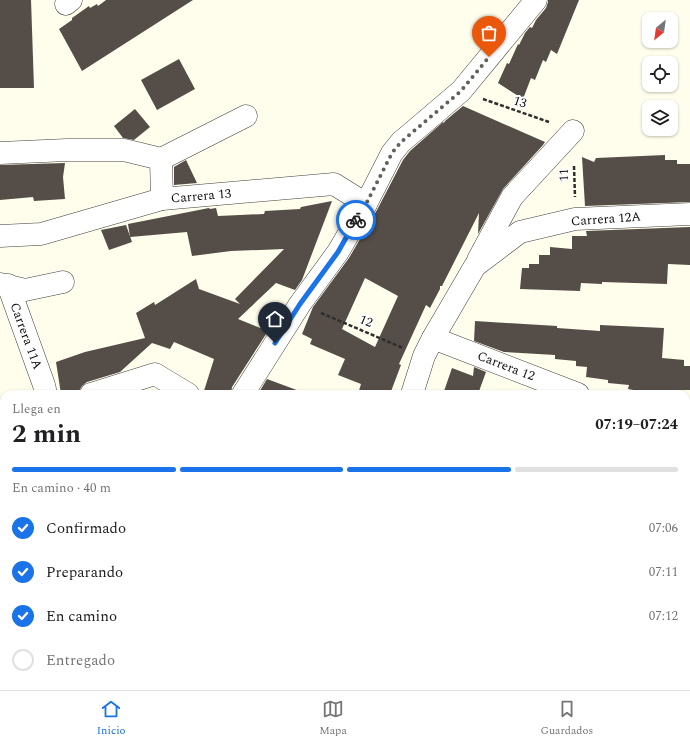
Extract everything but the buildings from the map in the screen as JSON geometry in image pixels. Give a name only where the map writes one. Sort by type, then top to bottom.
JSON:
[{"type":"street","points":[[246,390],[300,304],[338,252],[366,204],[392,153],[401,142],[461,91],[536,0]]},
{"type":"street","points":[[0,153],[67,150],[124,150],[161,159],[246,116]]},
{"type":"street","points":[[475,266],[512,197],[573,131]]},
{"type":"street","name":"Carrera 13","points":[[161,159],[162,200],[334,184],[366,204]]},
{"type":"street","points":[[0,236],[41,234],[162,200]]},
{"type":"street","name":"Carrera 12A","points":[[413,390],[429,347],[475,266],[520,232],[575,219],[690,214]]},
{"type":"street","points":[[4,285],[25,290],[63,282]]},
{"type":"street","name":"Carrera 11A","points":[[4,285],[45,390]]},
{"type":"street","name":"Carrera 12","points":[[429,347],[565,390]]},
{"type":"street","points":[[104,390],[155,374],[181,390]]},
{"type":"path","name":"13","points":[[461,91],[573,131]]},
{"type":"path","name":"11","points":[[573,131],[575,219]]},
{"type":"path","name":"12","points":[[300,304],[429,347]]},
{"type":"way so far","points":[[356,220],[366,204],[392,153],[401,142],[461,91],[489,57]]},
{"type":"route","points":[[275,343],[300,304],[338,252],[356,220]]}]
